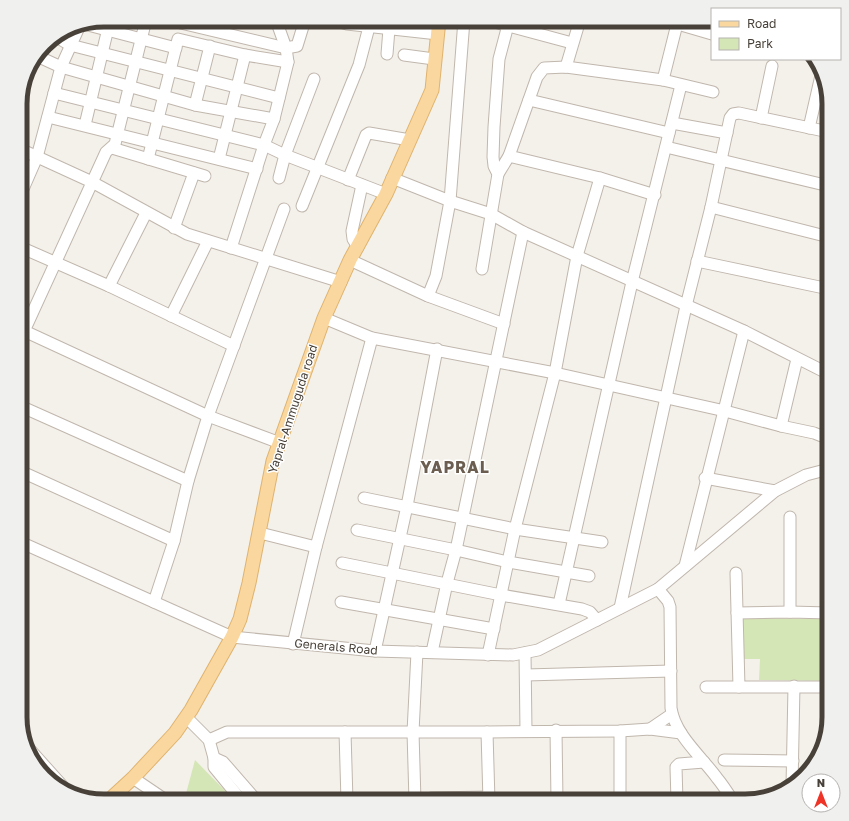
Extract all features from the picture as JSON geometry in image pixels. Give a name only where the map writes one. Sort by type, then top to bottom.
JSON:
[{"type":"main road","name":"Yapral-Ammuguda road","points":[[116,794],[133,778],[175,733],[186,717],[232,637],[249,583],[273,461],[324,318],[350,260],[386,194],[432,90],[438,27]]},
{"type":"street","points":[[85,125],[109,27]]},
{"type":"street","points":[[112,27],[142,38],[180,44],[210,46],[245,55],[288,62]]},
{"type":"street","points":[[27,321],[106,152],[115,144],[144,27]]},
{"type":"street","points":[[148,159],[171,70],[185,27]]},
{"type":"street","points":[[203,27],[238,38],[286,48],[297,46],[303,27]]},
{"type":"street","points":[[231,248],[264,145],[274,119],[288,62],[286,48],[278,27]]},
{"type":"street","points":[[302,206],[316,168],[359,65],[369,27],[438,34]]},
{"type":"street","points":[[428,296],[436,276],[450,201],[463,27]]},
{"type":"street","points":[[498,174],[494,166],[493,157],[494,127],[503,27]]},
{"type":"street","points":[[534,27],[572,43]]},
{"type":"street","points":[[566,67],[578,27]]},
{"type":"street","points":[[663,80],[677,27]]},
{"type":"street","points":[[692,27],[711,34]]},
{"type":"street","points":[[387,54],[389,29]]},
{"type":"street","points":[[27,180],[37,157],[61,67],[76,32]]},
{"type":"street","points":[[62,40],[70,45],[279,98]]},
{"type":"street","points":[[195,105],[210,46]]},
{"type":"street","points":[[219,159],[245,55]]},
{"type":"street","points":[[404,55],[434,59]]},
{"type":"street","points":[[42,58],[61,67],[195,105],[274,119]]},
{"type":"street","points":[[761,118],[772,66]]},
{"type":"street","points":[[482,269],[498,174],[509,156],[537,77],[544,68],[566,67],[663,80],[713,92]]},
{"type":"street","points":[[279,178],[285,155],[314,79]]},
{"type":"street","points":[[809,128],[819,83]]},
{"type":"street","points":[[559,604],[632,282],[655,195],[681,85]]},
{"type":"street","points":[[54,93],[264,145],[316,168],[386,194]]},
{"type":"street","points":[[529,100],[671,128],[727,132]]},
{"type":"street","points":[[620,608],[686,306],[711,207],[730,118],[733,114],[739,113],[822,131]]},
{"type":"street","points":[[48,117],[118,133],[257,169]]},
{"type":"street","points":[[348,180],[366,135],[369,132],[410,140]]},
{"type":"street","points":[[666,147],[822,184]]},
{"type":"street","points":[[112,148],[199,175],[174,228]]},
{"type":"street","points":[[27,153],[92,182],[174,228],[208,241],[341,282]]},
{"type":"street","points":[[509,156],[600,178],[655,195]]},
{"type":"street","points":[[392,178],[450,201],[491,214],[523,232],[744,331],[822,372]]},
{"type":"street","points":[[488,655],[515,529],[555,373],[577,256],[600,178]]},
{"type":"street","points":[[358,247],[353,239],[352,230],[362,185]]},
{"type":"street","points":[[711,207],[822,235]]},
{"type":"street","points":[[154,602],[174,541],[188,481],[208,416],[284,209]]},
{"type":"street","points":[[110,286],[146,213]]},
{"type":"street","points":[[432,652],[463,518],[523,232]]},
{"type":"street","points":[[171,316],[208,241]]},
{"type":"street","points":[[27,250],[110,286],[234,346]]},
{"type":"street","points":[[350,260],[428,296],[504,324]]},
{"type":"street","points":[[697,260],[822,287]]},
{"type":"street","points":[[324,318],[372,338],[437,349],[555,373],[725,411],[822,436]]},
{"type":"street","points":[[685,566],[744,331]]},
{"type":"street","points":[[27,336],[208,416],[280,443]]},
{"type":"street","points":[[293,644],[316,547],[372,338]]},
{"type":"street","points":[[375,651],[407,506],[437,349]]},
{"type":"street","points":[[780,426],[797,359]]},
{"type":"street","points":[[27,409],[188,481]]},
{"type":"street","name":"Generals Road","points":[[27,545],[232,637],[375,651],[513,655],[538,650],[658,589],[775,491],[806,475],[822,472]]},
{"type":"street","points":[[27,474],[174,541]]},
{"type":"street","points":[[706,478],[775,491]]},
{"type":"street","points":[[364,498],[515,529],[602,542]]},
{"type":"street","points":[[790,517],[790,612]]},
{"type":"street","points":[[357,530],[508,562],[589,576]]},
{"type":"street","points":[[260,533],[316,547]]},
{"type":"street","points":[[342,563],[501,595],[559,604],[586,610],[597,620]]},
{"type":"street","points":[[736,573],[739,687]]},
{"type":"street","points":[[658,589],[665,596],[670,607],[672,714],[681,734],[728,794]]},
{"type":"street","points":[[340,602],[439,618],[494,629]]},
{"type":"street","points":[[737,613],[822,613]]},
{"type":"street","points":[[415,794],[413,732],[417,652]]},
{"type":"street","points":[[525,653],[526,731]]},
{"type":"street","points":[[526,675],[671,672]]},
{"type":"street","points":[[792,778],[794,686]]},
{"type":"street","points":[[706,687],[822,687]]},
{"type":"street","points":[[650,729],[672,714]]},
{"type":"street","points":[[186,717],[209,740],[214,758],[214,767],[236,794]]},
{"type":"street","points":[[209,740],[227,732],[487,732],[556,730],[620,731],[650,729],[681,734]]},
{"type":"street","points":[[556,730],[557,794]]},
{"type":"street","points":[[620,731],[620,794]]},
{"type":"street","points":[[345,732],[347,794]]},
{"type":"street","points":[[486,794],[487,732]]},
{"type":"street","points":[[214,758],[223,762],[251,794]]},
{"type":"street","points":[[724,760],[793,761]]},
{"type":"street","points":[[677,794],[676,767],[679,764],[704,762]]},
{"type":"street","points":[[43,765],[51,773]]},
{"type":"street","points":[[133,778],[157,794]]},
{"type":"green space","points":[[742,618],[822,619],[822,681],[759,680],[760,659],[741,659]]},
{"type":"green space","points":[[195,760],[228,794],[186,794]]},
{"type":"district","name":"YAPRAL","points":[[455,467]]}]
